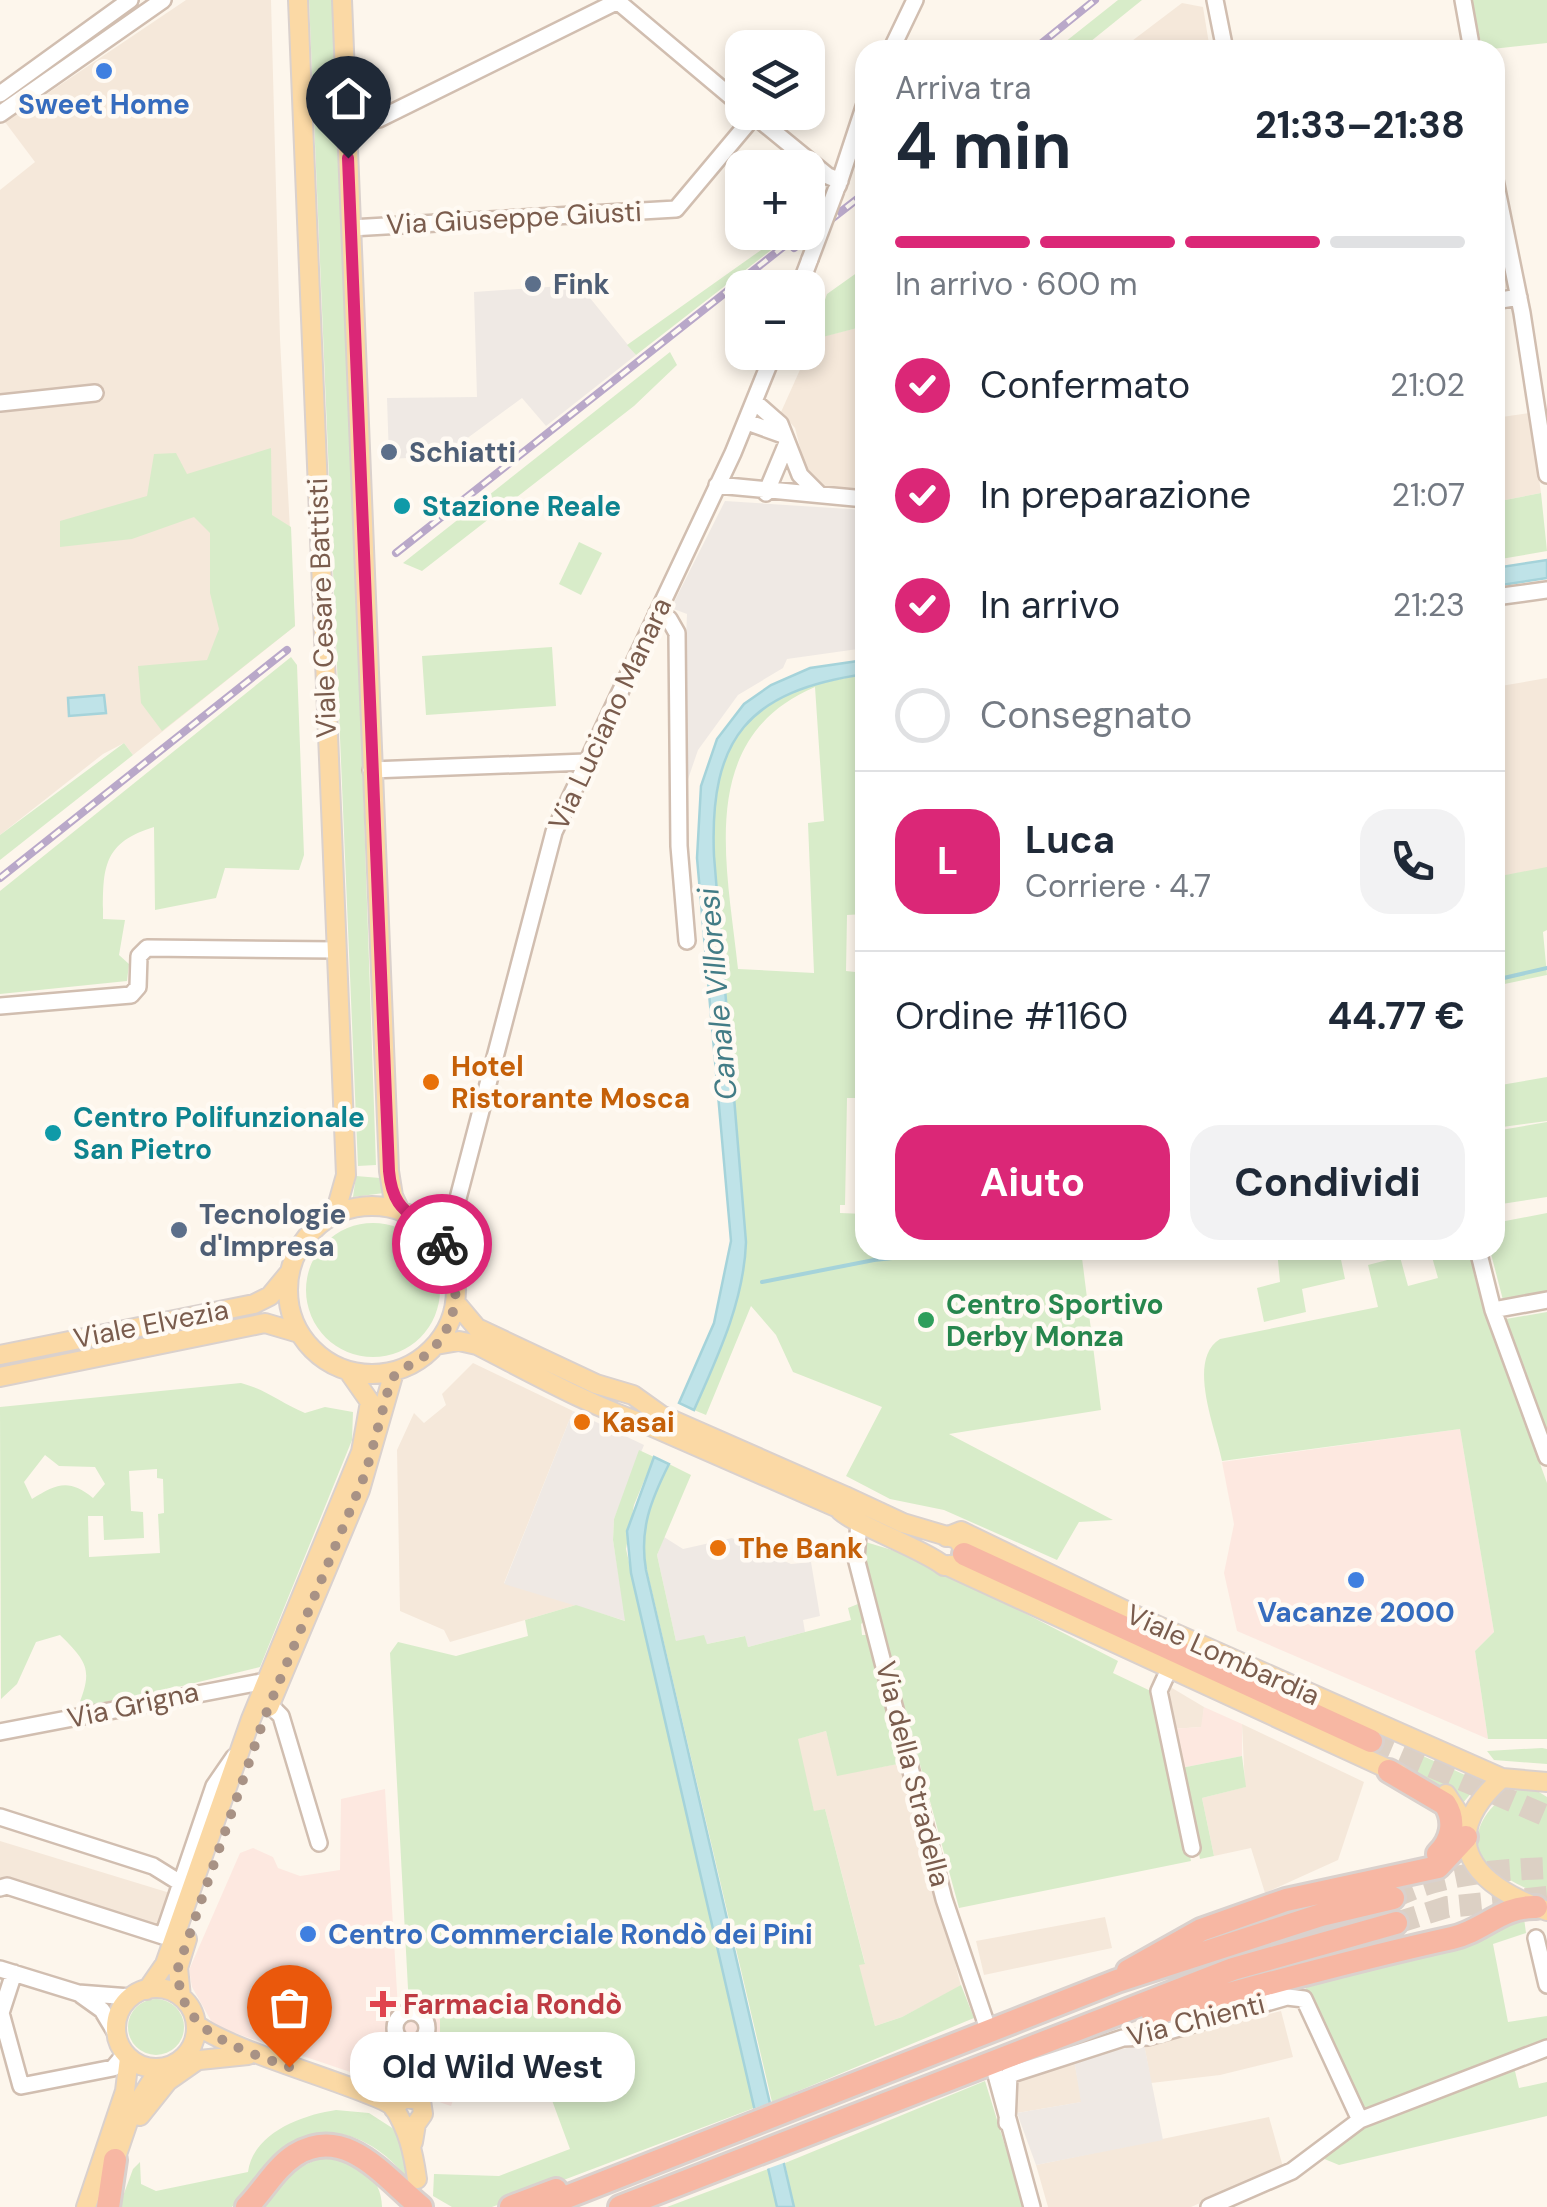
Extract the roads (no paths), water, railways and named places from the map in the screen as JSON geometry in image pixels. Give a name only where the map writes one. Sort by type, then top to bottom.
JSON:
[{"type":"highway","points":[[957,1561],[1371,1741]]},
{"type":"highway","points":[[1116,1981],[1166,1946],[1346,1874],[1428,1859],[1445,1847],[1452,1820],[1446,1804],[1389,1771]]},
{"type":"highway","points":[[1286,1900],[1438,1866],[1466,1830]]},
{"type":"highway","points":[[541,2207],[677,2157],[1116,1981],[1320,1915],[1393,1898]]},
{"type":"highway","points":[[1090,2025],[1169,2010],[1346,1959],[1452,1938],[1476,1931],[1510,1909],[1541,1909]]},
{"type":"highway","points":[[620,2207],[1234,1969],[1396,1923]]},
{"type":"highway","points":[[247,2207],[296,2154],[321,2146],[356,2152],[421,2207]]},
{"type":"highway","points":[[510,2207],[650,2154],[677,2157]]},
{"type":"highway","points":[[108,2207],[115,2160]]},
{"type":"highway","points":[[382,2175],[389,2207]]},
{"type":"main road","name":"Viale Cesare Battisti","points":[[298,0],[346,1175],[335,1214]]},
{"type":"main road","name":"Viale Cesare Battisti","points":[[342,0],[389,1171],[392,1196],[404,1212]]},
{"type":"main road","points":[[86,2207],[125,2091],[127,2056],[117,2036],[120,2012],[166,1964],[240,1749],[368,1430],[369,1396],[350,1372],[320,1357],[299,1333],[288,1303],[290,1272],[308,1235],[335,1214],[367,1206],[404,1212],[430,1228],[445,1248],[453,1265],[456,1303],[436,1346],[414,1364],[394,1372],[350,1372]]},
{"type":"main road","name":"Viale Elvezia","points":[[0,1355],[254,1304],[270,1296],[290,1272]]},
{"type":"main road","name":"Viale Lombardia","points":[[456,1303],[477,1328],[596,1384],[633,1395],[661,1415],[841,1502]]},
{"type":"main road","name":"Viale Elvezia","points":[[0,1376],[265,1323],[299,1333]]},
{"type":"main road","name":"Viale Lombardia","points":[[436,1346],[459,1341],[477,1345],[603,1405],[622,1419],[648,1425],[841,1502],[946,1536],[961,1543],[957,1561]]},
{"type":"main road","points":[[394,1372],[366,1472],[270,1704],[178,1975],[181,1997],[196,2024],[258,2056],[399,2106],[412,2145],[417,2179]]},
{"type":"main road","name":"Viale Lombardia","points":[[841,1502],[844,1518],[957,1561],[1389,1771],[1429,1783],[1447,1794],[1466,1830],[1474,1867],[1482,1878],[1541,1909]]},
{"type":"main road","name":"Viale Lombardia","points":[[946,1536],[960,1532],[1448,1758],[1502,1778],[1547,1782]]},
{"type":"main road","points":[[1466,1830],[1483,1794],[1502,1778]]},
{"type":"main road","points":[[139,1993],[165,1990],[181,1997]]},
{"type":"main road","points":[[115,2160],[159,2090],[189,2061],[196,2024]]},
{"type":"main road","points":[[127,2056],[160,2068],[189,2061],[258,2056]]},
{"type":"main road","points":[[100,2207],[131,2114],[160,2068]]},
{"type":"street","points":[[0,94],[130,0]]},
{"type":"street","points":[[0,114],[164,0]]},
{"type":"street","points":[[896,40],[916,0]]},
{"type":"street","points":[[1215,0],[1223,40]]},
{"type":"street","points":[[1463,0],[1470,40]]},
{"type":"street","points":[[348,124],[379,120],[618,1],[725,91]]},
{"type":"street","name":"Via Giuseppe Giusti","points":[[351,228],[676,209],[735,130]]},
{"type":"street","points":[[772,130],[838,186]]},
{"type":"street","points":[[806,270],[855,134]]},
{"type":"street","points":[[1505,228],[1546,471]]},
{"type":"street","points":[[1505,298],[1519,296]]},
{"type":"street","name":"Via Luciano Manara","points":[[445,1248],[549,847],[747,422],[767,370]]},
{"type":"street","points":[[0,403],[96,393]]},
{"type":"street","points":[[755,402],[780,424],[800,475],[820,496]]},
{"type":"street","points":[[747,422],[785,439]]},
{"type":"street","points":[[766,493],[785,439]]},
{"type":"street","points":[[717,484],[766,493],[855,498]]},
{"type":"street","points":[[1505,596],[1547,590]]},
{"type":"street","points":[[656,613],[669,620],[677,633],[679,846],[687,942]]},
{"type":"street","points":[[371,770],[586,762]]},
{"type":"street","points":[[0,1006],[131,995],[138,987],[139,956],[147,948],[336,950]]},
{"type":"street","points":[[404,1212],[433,1214],[456,1206]]},
{"type":"street","points":[[1480,1260],[1493,1310],[1547,1457]]},
{"type":"street","points":[[1493,1310],[1547,1300]]},
{"type":"street","name":"Via della Stradella","points":[[859,1523],[856,1558],[944,1899],[986,2023]]},
{"type":"street","points":[[1170,1667],[1159,1691],[1192,1848]]},
{"type":"street","name":"Via Grigna","points":[[0,1732],[266,1681]]},
{"type":"street","points":[[270,1704],[282,1716],[319,1843]]},
{"type":"street","points":[[0,1888],[6,1886],[164,1936],[217,1778],[240,1749]]},
{"type":"street","points":[[0,1817],[153,1866],[182,1884]]},
{"type":"street","points":[[153,1866],[180,1861],[192,1852]]},
{"type":"street","points":[[1536,1938],[1547,1985]]},
{"type":"street","points":[[127,2056],[113,2068],[20,2086],[1,2013],[5,1970],[78,1993],[139,1993]]},
{"type":"street","points":[[78,1993],[102,2010],[117,2036]]},
{"type":"street","name":"Via Chienti","points":[[1007,2123],[1009,2075],[1123,2038],[1148,2037],[1286,1998],[1304,1999],[1360,2120]]},
{"type":"street","points":[[1209,2207],[1292,2172],[1360,2120],[1547,2048]]},
{"type":"street","points":[[996,2075],[1032,2207]]},
{"type":"water","points":[[1547,560],[1547,578],[1505,584],[1505,566]]},
{"type":"water","name":"Canale Villoresi","points":[[855,661],[855,676],[792,693],[765,708],[744,727],[729,751],[719,780],[714,856],[746,1242],[735,1307],[694,1410],[679,1403],[714,1323],[731,1241],[697,858],[701,786],[717,739],[744,704],[771,685],[810,668]]},
{"type":"water","points":[[104,695],[106,713],[69,716],[68,698]]},
{"type":"water","points":[[654,1457],[669,1464],[648,1515],[644,1541],[646,1570],[794,2207],[777,2207],[631,1573],[627,1531]]},
{"type":"waterway","points":[[1505,978],[1547,968]]},
{"type":"waterway","points":[[762,1282],[874,1260]]},
{"type":"tunnel","points":[[1371,1741],[1547,1816]]},
{"type":"tunnel","points":[[1393,1898],[1448,1878],[1547,1868]]},
{"type":"tunnel","points":[[1396,1923],[1447,1907],[1547,1897]]},
{"type":"tunnel","points":[[401,2056],[401,2086]]},
{"type":"railway","points":[[1045,40],[1095,0]]},
{"type":"railway","points":[[825,224],[855,201]]},
{"type":"railway","points":[[396,553],[779,250]]},
{"type":"railway","points":[[0,878],[287,650]]},
{"type":"place","name":"Sweet Home","points":[[104,71]]},
{"type":"place","name":"Fink","points":[[533,284]]},
{"type":"place","name":"Schiatti","points":[[389,452]]},
{"type":"place","name":"Stazione Reale","points":[[402,506]]},
{"type":"place","name":"Hotel Ristorante Mosca","points":[[431,1082]]},
{"type":"place","name":"Centro Polifunzionale San Pietro","points":[[53,1133]]},
{"type":"place","name":"Tecnologie d'Impresa","points":[[179,1230]]},
{"type":"place","name":"Centro Sportivo Derby Monza","points":[[926,1320]]},
{"type":"place","name":"Kasai","points":[[582,1422]]},
{"type":"place","name":"The Bank","points":[[718,1548]]},
{"type":"place","name":"Vacanze 2000","points":[[1356,1580]]},
{"type":"place","name":"Centro Commerciale Rondò dei Pini","points":[[308,1934]]},
{"type":"place","name":"Farmacia Rondò","points":[[383,2004]]},
{"type":"place","name":"Old Wild West","points":[[289,2067]]}]
